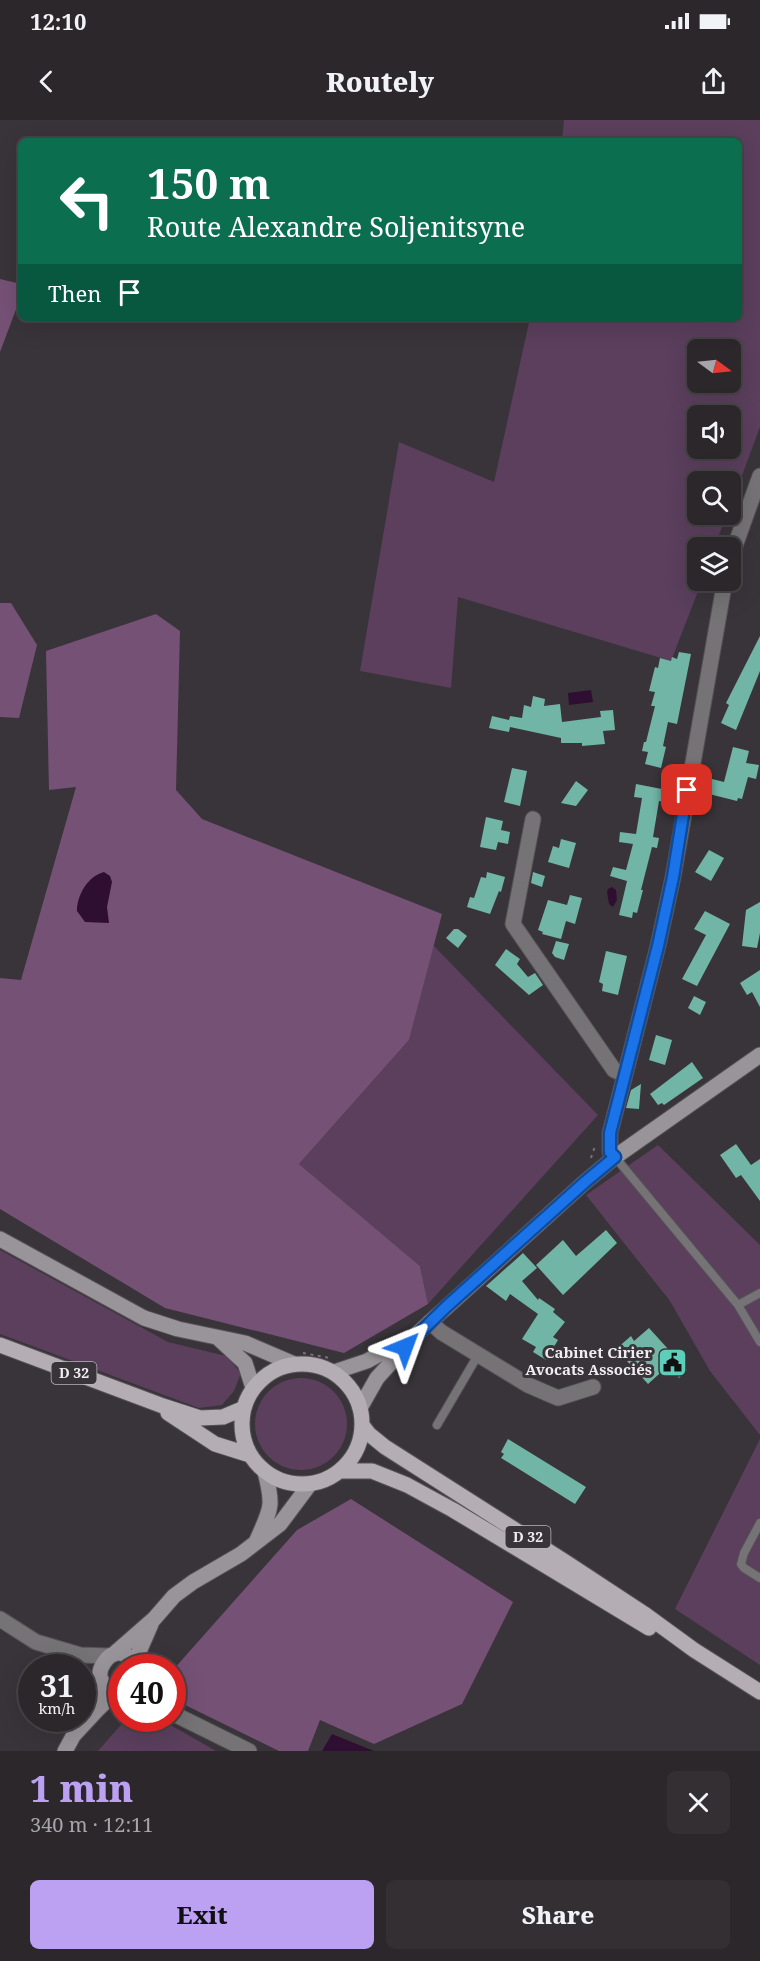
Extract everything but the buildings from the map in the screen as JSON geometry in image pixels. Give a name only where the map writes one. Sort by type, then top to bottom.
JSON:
[{"type":"main road","name":"D 32","points":[[0,1345],[200,1418],[223,1417],[242,1409]]},
{"type":"main road","points":[[298,1358],[306,1363],[334,1366],[351,1387],[360,1408],[362,1425],[351,1457],[340,1471],[310,1484],[294,1483],[265,1472],[242,1442],[240,1427],[242,1409],[253,1388],[263,1378],[298,1358]]},
{"type":"main road","name":"D 32","points":[[147,1400],[215,1444],[250,1455]]},
{"type":"main road","name":"D 32","points":[[362,1425],[385,1447],[577,1569],[694,1650],[760,1692]]},
{"type":"main road","name":"D 32","points":[[340,1471],[372,1471],[407,1485],[453,1510],[641,1624],[694,1650]]},
{"type":"street","points":[[738,537],[760,476]]},
{"type":"street","points":[[615,1157],[610,1152],[609,1144],[673,877],[723,591]]},
{"type":"street","points":[[533,819],[513,924],[614,1070],[624,1074]]},
{"type":"street","points":[[360,1408],[377,1378],[424,1327],[585,1182],[615,1157],[760,1055]]},
{"type":"street","points":[[0,1239],[144,1318],[178,1329],[245,1342],[298,1358]]},
{"type":"street","points":[[334,1366],[367,1360],[424,1327],[441,1332],[539,1392],[558,1398],[593,1387]]},
{"type":"street","points":[[218,1338],[245,1363],[253,1388]]},
{"type":"street","points":[[255,1544],[271,1508],[271,1494],[265,1472]]},
{"type":"street","points":[[113,1654],[193,1581],[255,1544],[280,1524],[310,1484]]},
{"type":"street","points":[[0,1619],[36,1642],[77,1654]]},
{"type":"street","points":[[138,1654],[154,1619]]},
{"type":"street","points":[[96,1693],[100,1671],[104,1660],[108,1658]]},
{"type":"street","points":[[96,1668],[108,1685]]},
{"type":"street","points":[[73,1736],[108,1700]]},
{"type":"street","points":[[186,1720],[249,1751]]},
{"type":"street","points":[[65,1751],[75,1732]]},
{"type":"lane","points":[[615,1157],[738,1305],[760,1342]]},
{"type":"lane","points":[[738,1305],[760,1293]]},
{"type":"lane","points":[[437,1425],[478,1355]]},
{"type":"lane","points":[[760,1523],[744,1553],[741,1564],[760,1578]]},
{"type":"path","points":[[588,1164],[595,1146]]},
{"type":"path","points":[[298,1358],[334,1366]]},
{"type":"shaded area","points":[[564,120],[760,120],[760,427],[741,478],[741,471],[687,471],[687,525],[723,525],[718,537],[687,537],[687,591],[698,591],[671,661],[458,597],[451,688],[360,671],[399,442],[494,482],[529,321],[742,321],[742,138],[562,138]]},
{"type":"shaded area","points":[[0,279],[18,283],[18,304],[0,352]]},
{"type":"shaded area","points":[[0,603],[11,603],[37,645],[19,718],[0,717]]},
{"type":"shaded area","points":[[156,614],[180,631],[176,790],[202,819],[442,914],[409,1040],[299,1164],[420,1266],[428,1304],[344,1353],[165,1308],[0,1209],[0,978],[21,980],[76,787],[49,790],[46,651]]},
{"type":"shaded area","points":[[591,690],[593,702],[569,705],[568,693]]},
{"type":"shaded area","points":[[104,872],[110,876],[112,882],[107,907],[109,923],[85,922],[77,911],[79,899],[88,882]]},
{"type":"shaded area","points":[[612,887],[616,890],[617,900],[613,907],[609,904],[607,892]]},
{"type":"shaded area","points":[[433,945],[598,1115],[428,1304],[420,1266],[299,1164],[409,1040]]},
{"type":"shaded area","points":[[658,1145],[760,1245],[760,1435],[710,1371],[670,1301],[586,1195]]},
{"type":"shaded area","points":[[0,1250],[168,1342],[226,1356],[241,1373],[234,1391],[222,1405],[199,1408],[0,1334]]},
{"type":"shaded area","points":[[301,1378],[327,1386],[339,1398],[347,1424],[339,1450],[327,1462],[301,1470],[275,1462],[263,1450],[255,1424],[263,1398],[275,1386]]},
{"type":"shaded area","points":[[760,1439],[760,1665],[675,1609]]},
{"type":"shaded area","points":[[351,1499],[513,1602],[462,1704],[374,1744],[320,1720],[308,1751],[279,1751],[186,1705],[186,1655],[297,1530]]},
{"type":"shaded area","points":[[115,1732],[183,1732],[216,1751],[98,1751]]},
{"type":"shaded area","points":[[332,1734],[374,1751],[322,1751]]},
{"type":"place","name":"Cabinet Cirier Avocats Associés","points":[[673,1362]]},
{"type":"route","points":[[405,1347],[446,1307],[615,1157],[610,1152],[610,1133],[658,946],[673,877],[687,790]]}]
